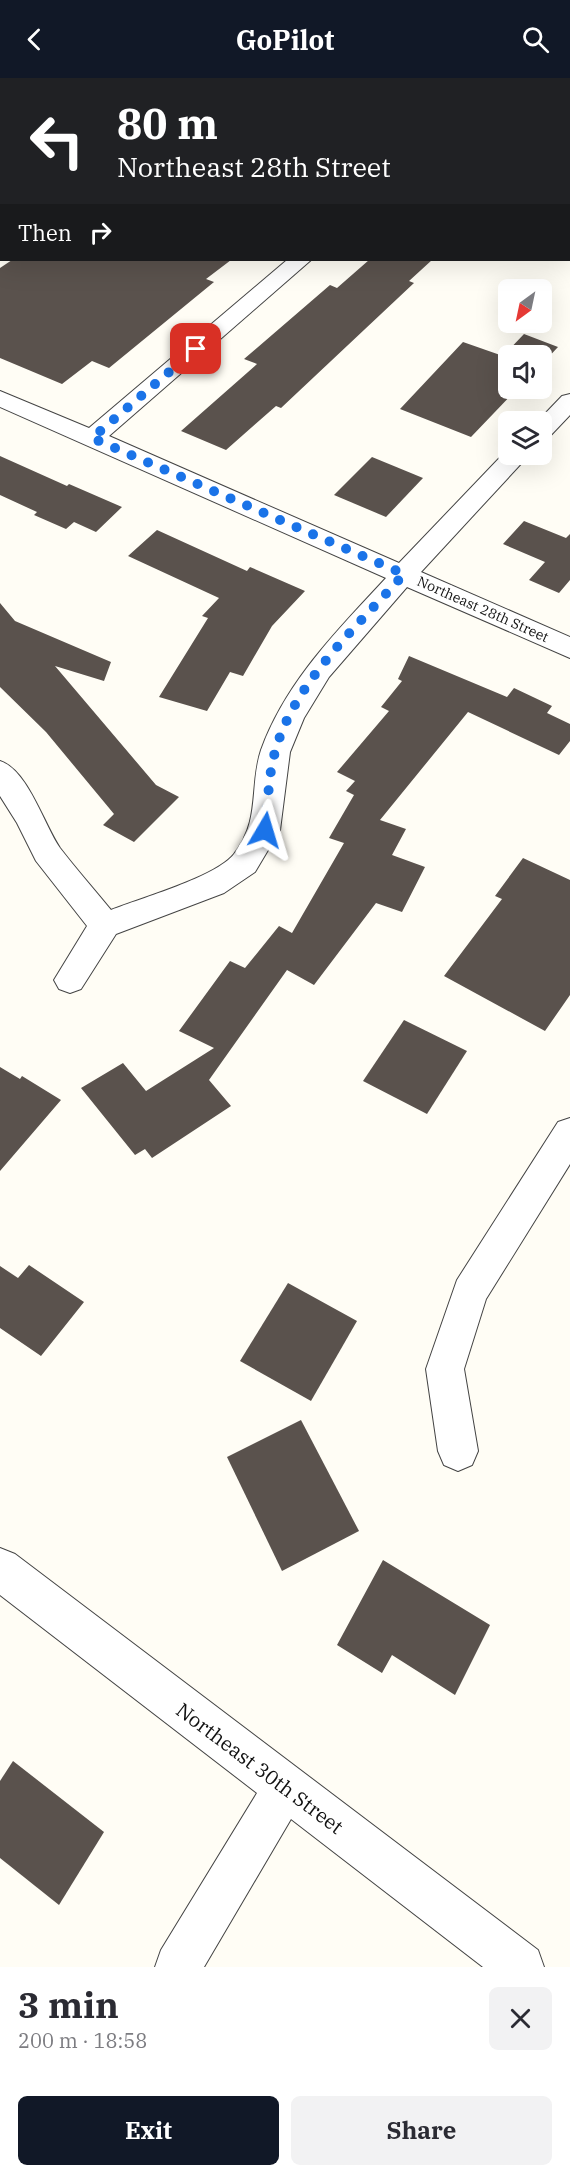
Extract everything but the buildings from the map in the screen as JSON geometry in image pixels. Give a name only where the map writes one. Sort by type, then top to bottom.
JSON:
[{"type":"street","points":[[92,438],[299,261]]},
{"type":"street","name":"Northeast 28th Street","points":[[0,398],[570,648]]},
{"type":"street","points":[[552,420],[570,401]]},
{"type":"street","points":[[70,980],[105,925],[213,884],[244,864],[265,830],[275,752],[290,716],[319,670],[404,574],[508,465]]},
{"type":"street","points":[[0,772],[30,818],[47,853],[105,925]]},
{"type":"street","points":[[458,1451],[446,1369],[470,1292],[566,1148]]},
{"type":"street","name":"Northeast 30th Street","points":[[0,1569],[521,1967]]},
{"type":"street","points":[[178,1967],[285,1787]]},
{"type":"route","points":[[196,349],[92,438],[404,574],[319,670],[290,716],[275,752],[265,830]]}]
